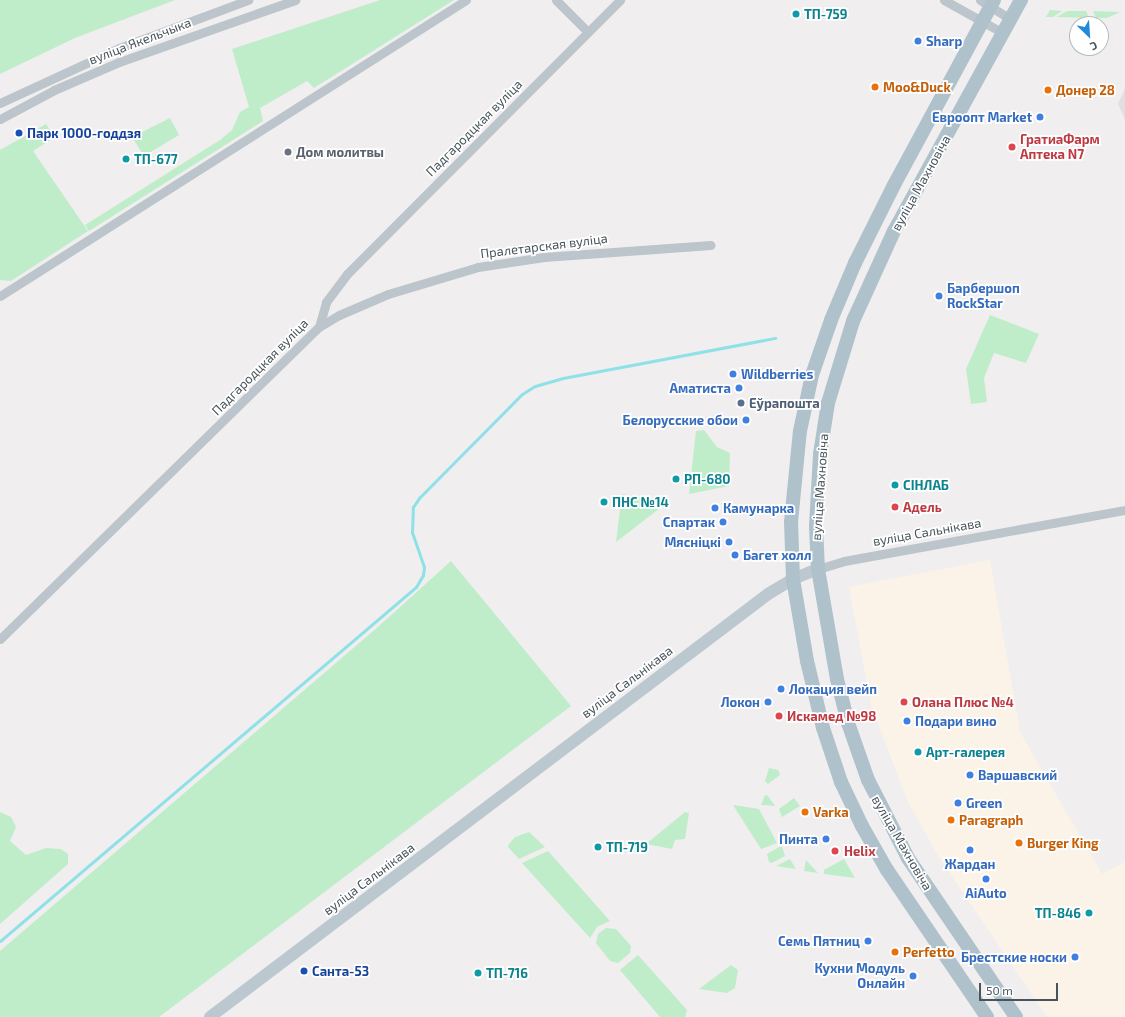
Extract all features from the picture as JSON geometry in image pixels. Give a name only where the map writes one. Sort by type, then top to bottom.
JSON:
[{"type":"main road","name":"вуліца Махновіча","points":[[1016,1017],[912,864],[873,792],[858,753],[840,693],[818,568],[816,526],[820,454],[828,402],[844,344],[884,250],[1021,0]]},
{"type":"main road","name":"вуліца Махновіча","points":[[987,1017],[888,870],[862,826],[842,782],[814,693],[793,579],[792,522],[796,458],[806,403],[821,347],[863,246],[982,22],[988,2]]},
{"type":"street","name":"вуліца Якельчыка","points":[[0,103],[119,48],[248,0]]},
{"type":"street","name":"вуліца Якельчыка","points":[[0,118],[68,83],[113,64],[295,0]]},
{"type":"street","points":[[0,296],[466,0]]},
{"type":"street","points":[[556,0],[588,32]]},
{"type":"street","name":"Падгародцкая вуліца","points":[[0,639],[319,327],[326,302],[347,274],[620,0]]},
{"type":"street","points":[[944,0],[1003,33]]},
{"type":"street","points":[[988,2],[1010,19]]},
{"type":"street","name":"Пралетарская вуліца","points":[[319,327],[339,315],[388,294],[478,267],[536,258],[711,245]]},
{"type":"street","name":"вуліца Сальнікава","points":[[210,1017],[768,594],[793,579],[818,568],[844,561],[1125,510]]},
{"type":"shaded area","points":[[1125,88],[1125,120],[1118,104]]},
{"type":"shaded area","points":[[990,560],[1020,732],[1102,874],[1125,862],[1125,1017],[1047,1017],[937,854],[908,802],[871,705],[849,587]]},
{"type":"green space","points":[[0,0],[175,0],[75,38],[0,74]]},
{"type":"green space","points":[[380,0],[454,0],[314,88],[307,81],[260,108],[263,121],[89,231],[85,225],[220,140],[232,130],[240,112],[249,107],[232,49]]},
{"type":"green space","points":[[1050,10],[1062,11],[1053,17],[1046,17]]},
{"type":"green space","points":[[1067,11],[1086,11],[1088,16],[1069,16],[1069,17],[1057,17]]},
{"type":"green space","points":[[1093,11],[1120,12],[1109,17],[1095,16]]},
{"type":"green space","points":[[170,118],[179,135],[144,156],[132,137]]},
{"type":"green space","points":[[46,124],[55,137],[33,151],[88,231],[11,281],[0,280],[0,150]]},
{"type":"green space","points":[[990,315],[1039,334],[1026,363],[994,353],[984,378],[987,402],[971,404],[966,369]]},
{"type":"green space","points":[[704,430],[717,447],[730,453],[729,486],[689,494],[696,431]]},
{"type":"green space","points":[[622,494],[668,502],[616,542]]},
{"type":"green space","points":[[451,561],[571,706],[159,1017],[0,1017],[0,951],[379,626]]},
{"type":"green space","points":[[769,768],[778,770],[780,775],[768,784],[765,781]]},
{"type":"green space","points":[[765,795],[768,796],[775,806],[761,805]]},
{"type":"green space","points":[[794,798],[800,806],[782,817],[779,809]]},
{"type":"green space","points":[[733,805],[759,809],[777,843],[761,849]]},
{"type":"green space","points":[[0,812],[11,817],[16,827],[10,841],[26,855],[46,848],[61,849],[68,854],[68,864],[0,924]]},
{"type":"green space","points":[[685,812],[689,813],[685,839],[675,840],[672,849],[646,844]]},
{"type":"green space","points":[[529,832],[545,847],[519,859],[508,847],[509,844],[515,837]]},
{"type":"green space","points":[[779,847],[782,847],[785,856],[772,863],[769,862],[767,854]]},
{"type":"green space","points":[[548,851],[610,921],[597,927],[590,938],[522,863]]},
{"type":"green space","points":[[790,859],[796,869],[776,866]]},
{"type":"green space","points":[[844,859],[855,878],[824,874],[824,870]]},
{"type":"green space","points":[[806,860],[818,873],[804,871]]},
{"type":"green space","points":[[606,928],[616,929],[631,946],[630,953],[618,963],[610,961],[596,943],[598,934]]},
{"type":"green space","points":[[638,955],[687,1010],[685,1017],[660,1017],[620,970]]},
{"type":"green space","points":[[731,965],[738,970],[735,988],[727,993],[699,989]]},
{"type":"waterway","points":[[0,941],[416,587],[423,575],[424,567],[412,533],[413,507],[419,498],[522,394],[535,386],[563,378],[775,338]]},
{"type":"place","name":"ТП-759","points":[[796,14]]},
{"type":"place","name":"Sharp","points":[[918,41]]},
{"type":"place","name":"Моо&Duck","points":[[875,87]]},
{"type":"place","name":"Донер 28","points":[[1048,90]]},
{"type":"place","name":"Евроопт Market","points":[[1040,117]]},
{"type":"place","name":"Парк 1000-годдзя","points":[[19,133]]},
{"type":"place","name":"ГратиаФарм Аптека N7","points":[[1012,147]]},
{"type":"place","name":"Дом молитвы","points":[[288,152]]},
{"type":"place","name":"ТП-677","points":[[126,159]]},
{"type":"place","name":"Барбершоп RockStar","points":[[939,296]]},
{"type":"place","name":"Wildberries","points":[[733,374]]},
{"type":"place","name":"Аматиста","points":[[739,388]]},
{"type":"place","name":"Еўрапошта","points":[[741,403]]},
{"type":"place","name":"Белорусские обои","points":[[746,420]]},
{"type":"place","name":"РП-680","points":[[676,479]]},
{"type":"place","name":"СІНЛАБ","points":[[895,485]]},
{"type":"place","name":"ПНС №14","points":[[604,502]]},
{"type":"place","name":"Адель","points":[[895,507]]},
{"type":"place","name":"Камунарка","points":[[715,508]]},
{"type":"place","name":"Спартак","points":[[723,522]]},
{"type":"place","name":"Мясніцкі","points":[[729,542]]},
{"type":"place","name":"Багет холл","points":[[735,555]]},
{"type":"place","name":"Локация вейп","points":[[781,689]]},
{"type":"place","name":"Локон","points":[[768,702]]},
{"type":"place","name":"Олана Плюс №4","points":[[904,702]]},
{"type":"place","name":"Искамед №98","points":[[779,716]]},
{"type":"place","name":"Подари вино","points":[[907,721]]},
{"type":"place","name":"Арт-галерея","points":[[918,752]]},
{"type":"place","name":"Варшавский","points":[[970,775]]},
{"type":"place","name":"Green","points":[[958,803]]},
{"type":"place","name":"Varka","points":[[805,812]]},
{"type":"place","name":"Paragraph","points":[[951,820]]},
{"type":"place","name":"Пинта","points":[[826,839]]},
{"type":"place","name":"Burger King","points":[[1019,843]]},
{"type":"place","name":"ТП-719","points":[[598,847]]},
{"type":"place","name":"Жардан","points":[[970,850]]},
{"type":"place","name":"Helix","points":[[835,851]]},
{"type":"place","name":"AiAuto","points":[[986,879]]},
{"type":"place","name":"ТП-846","points":[[1089,913]]},
{"type":"place","name":"Семь Пятниц","points":[[868,941]]},
{"type":"place","name":"Perfetto","points":[[895,952]]},
{"type":"place","name":"Брестские носки","points":[[1075,957]]},
{"type":"place","name":"Санта-53","points":[[304,971]]},
{"type":"place","name":"ТП-716","points":[[478,973]]},
{"type":"place","name":"Кухни Модуль Онлайн","points":[[913,976]]}]
